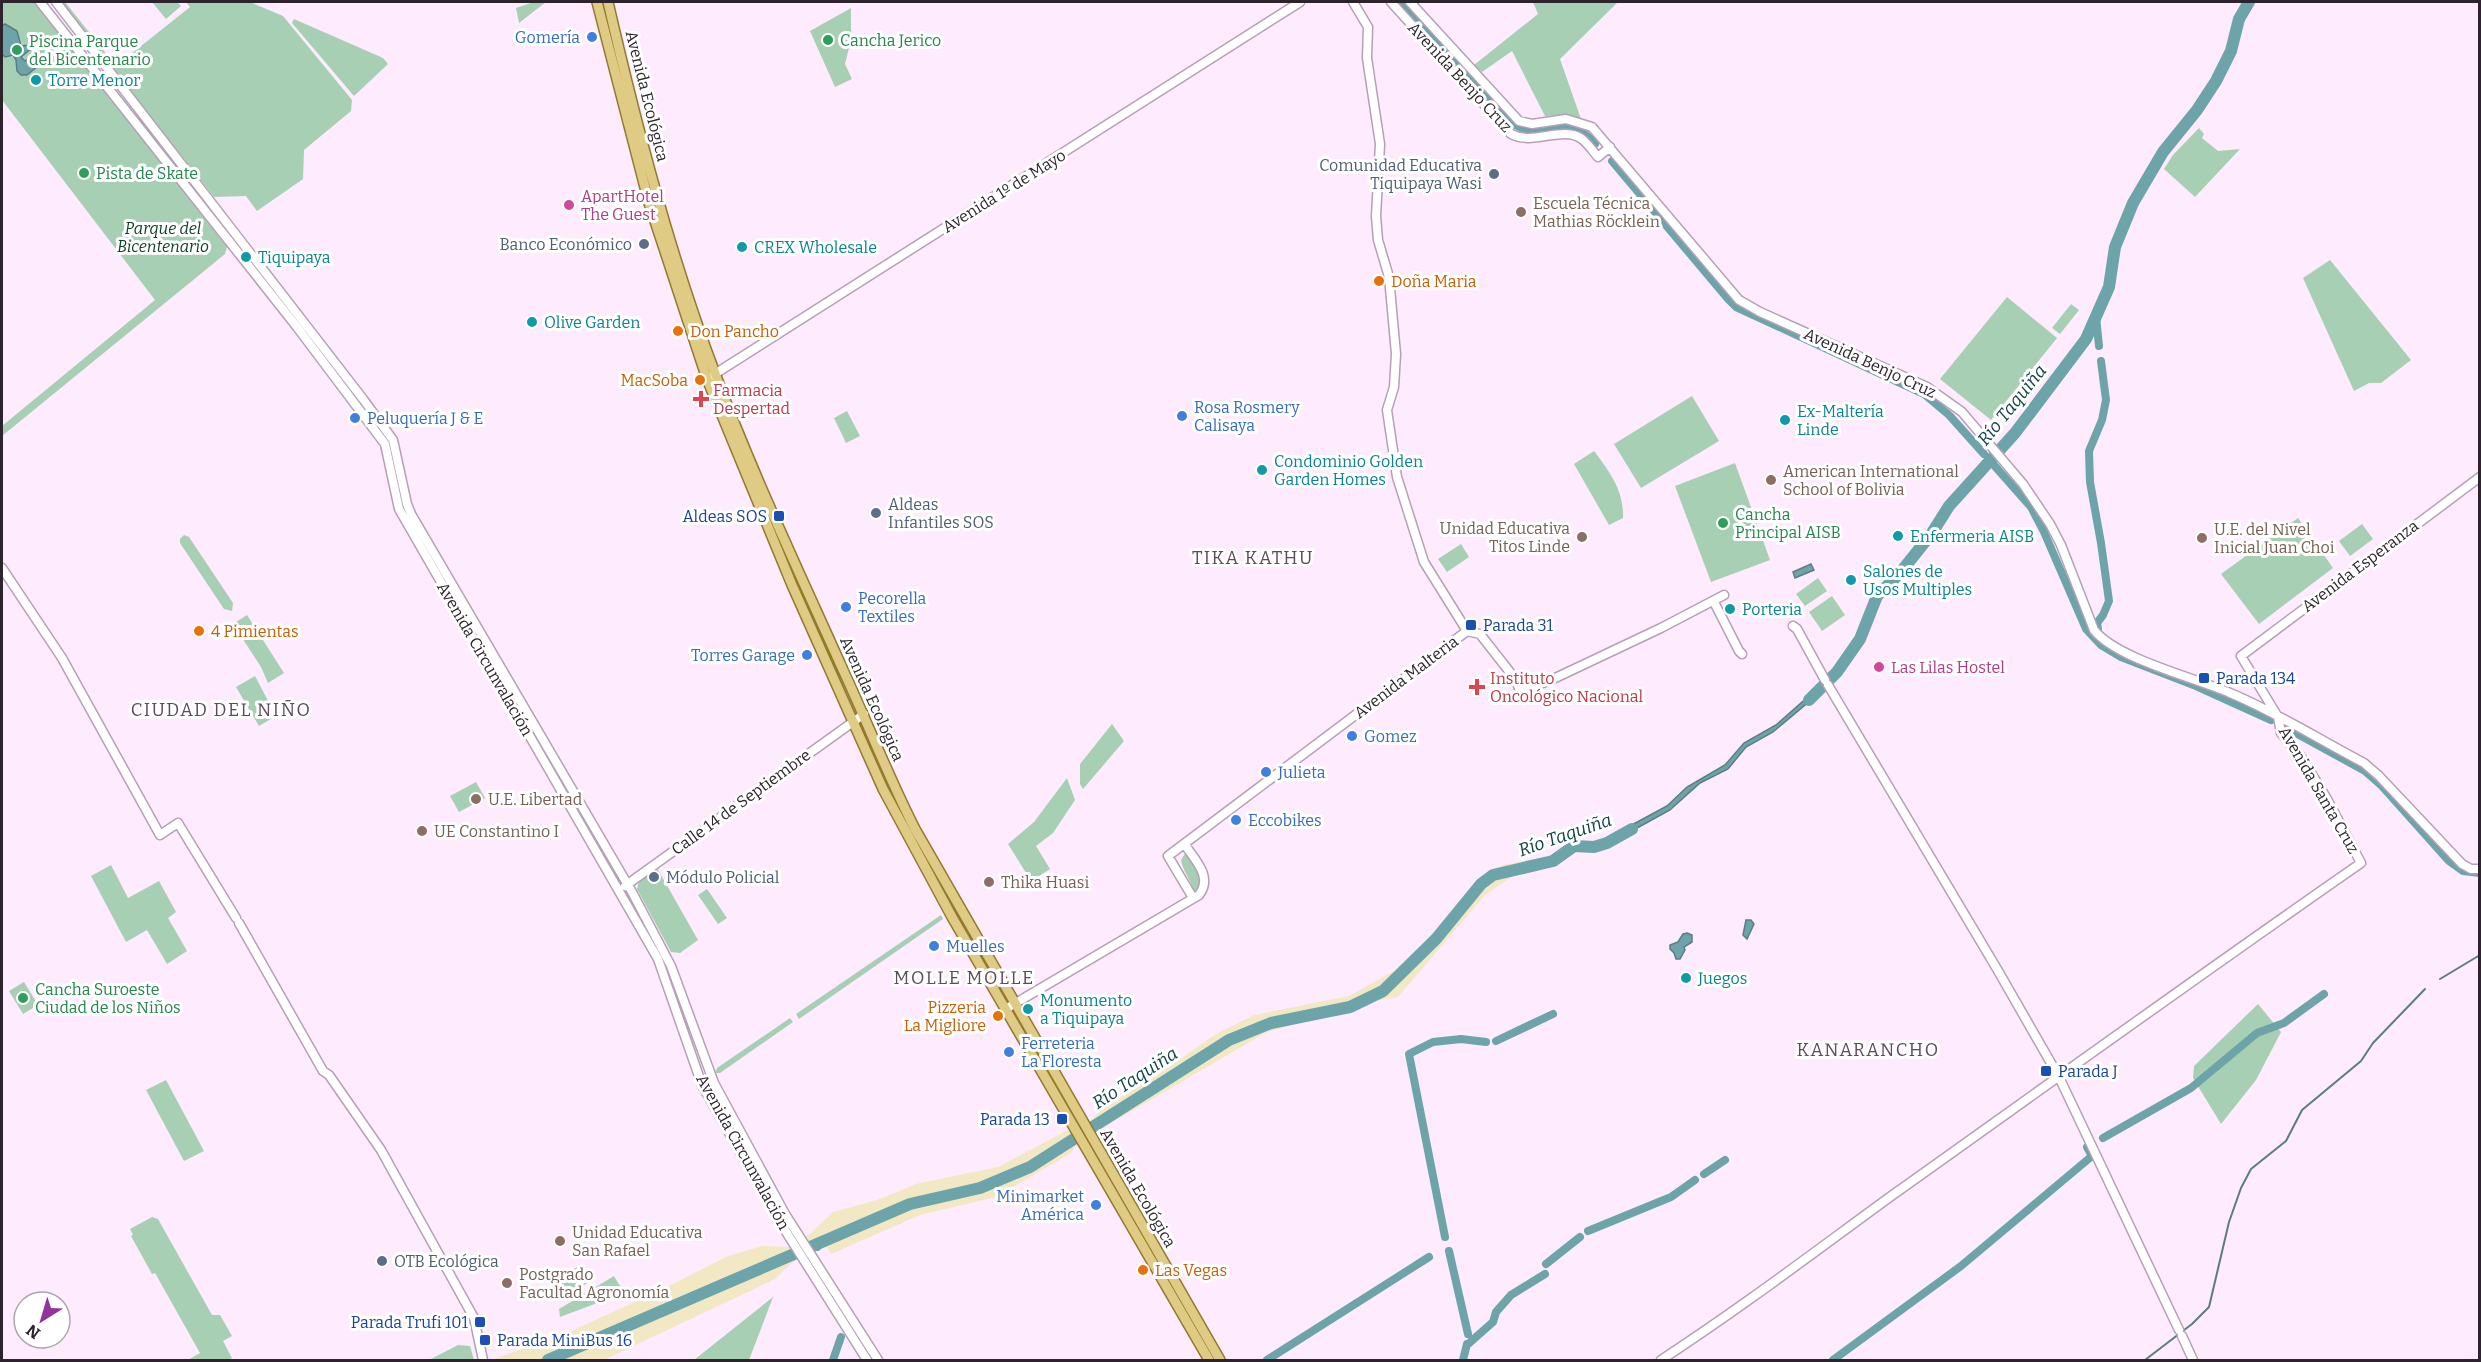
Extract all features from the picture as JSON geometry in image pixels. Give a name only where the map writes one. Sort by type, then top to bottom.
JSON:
[{"type":"main road","name":"Avenida Ecológica","points":[[597,2],[646,194],[711,377],[792,585],[894,811],[1104,1182],[1209,1360]]},
{"type":"main road","name":"Avenida Ecológica","points":[[608,2],[628,90],[658,200],[711,377],[864,714],[894,786],[915,829],[1220,1360]]},
{"type":"main road","points":[[1104,1182],[1114,1177]]},
{"type":"street","name":"Avenida Circunvalación","points":[[40,2],[297,327],[385,444],[399,509],[658,959],[702,1085],[778,1219],[796,1239],[878,1360]]},
{"type":"street","name":"Avenida Circunvalación","points":[[56,2],[393,440],[411,514],[573,795],[628,884],[671,966],[711,1078],[796,1239]]},
{"type":"street","name":"Avenida 1º de Mayo","points":[[711,377],[872,272],[926,241],[1300,2]]},
{"type":"street","points":[[1353,2],[1368,27],[1367,58],[1380,144],[1376,216],[1378,240],[1389,277],[1396,354],[1394,387],[1387,410],[1397,477],[1424,562],[1467,632]]},
{"type":"street","name":"Avenida Benjo Cruz","points":[[1391,2],[1511,134],[1526,139],[1566,133],[1576,135],[1598,157],[1610,147]]},
{"type":"street","name":"Avenida Benjo Cruz","points":[[1410,2],[1519,121],[1532,124],[1566,119],[1592,127],[1739,300],[1760,312],[1928,387],[1962,412],[2002,458],[2050,524],[2061,545],[2094,630],[2101,640],[2123,652],[2231,693],[2364,764],[2388,785],[2462,864],[2471,869],[2480,869]]},
{"type":"street","name":"Avenida Esperanza","points":[[2241,656],[2480,477]]},
{"type":"street","points":[[2,568],[62,658],[160,835],[178,822],[324,1071],[381,1150],[474,1318],[483,1360]]},
{"type":"street","name":"Avenida Malteria","points":[[1196,896],[1168,856],[1467,632],[1480,634],[1516,680],[1520,691],[1551,680],[1714,602],[1724,595]]},
{"type":"street","points":[[1714,602],[1738,651],[1742,654]]},
{"type":"street","points":[[1793,626],[1797,629],[1826,682],[1998,969],[2059,1077],[2193,1360]]},
{"type":"street","name":"Avenida Santa Cruz","points":[[2059,1077],[2164,1000],[2361,863],[2302,758],[2281,733],[2278,717],[2241,656]]},
{"type":"street","name":"Calle 14 de Septiembre","points":[[620,890],[864,714]]},
{"type":"street","points":[[1006,1010],[1196,896],[1206,884],[1205,876],[1185,845]]},
{"type":"street","points":[[1661,1360],[1721,1322],[1783,1274],[2059,1077]]},
{"type":"street","name":"Avenida Circunvalación","points":[[806,1254],[867,1360]]},
{"type":"green space","name":"Parque del Bicentenario","points":[[2,2],[36,2],[227,247],[225,254],[2,436],[2,426],[155,300],[2,100]]},
{"type":"green space","points":[[60,2],[65,2],[116,66],[190,7],[186,2],[250,2],[283,16],[352,100],[351,111],[304,150],[303,179],[257,211],[246,196],[214,197]]},
{"type":"green space","points":[[152,2],[177,2],[181,6],[166,19]]},
{"type":"green space","points":[[534,2],[546,2],[519,23],[516,8]]},
{"type":"green space","points":[[1533,2],[1618,2],[1560,59],[1581,119],[1566,115],[1545,116],[1512,51],[1482,72],[1474,65],[1538,14]]},
{"type":"green space","points":[[851,8],[851,40],[845,64],[852,79],[835,87],[810,31]]},
{"type":"green space","points":[[294,19],[383,58],[388,64],[354,96],[292,23]]},
{"type":"green space","points":[[2199,128],[2204,134],[2202,138],[2218,151],[2240,149],[2195,197],[2164,169],[2173,155]]},
{"type":"green space","points":[[2330,260],[2411,360],[2381,383],[2369,383],[2354,391],[2303,278]]},
{"type":"green space","points":[[2007,297],[2057,338],[1991,420],[1940,379]]},
{"type":"green space","points":[[2071,304],[2079,310],[2060,334],[2052,328]]},
{"type":"green space","points":[[1692,396],[1719,441],[1641,488],[1614,444]]},
{"type":"green space","points":[[847,411],[860,436],[846,443],[834,418]]},
{"type":"green space","points":[[1594,451],[1610,474],[1623,508],[1623,518],[1609,525],[1574,464]]},
{"type":"green space","name":"Cancha Principal AISB","points":[[1735,463],[1770,560],[1711,582],[1675,486]]},
{"type":"green space","points":[[2298,518],[2333,568],[2259,624],[2221,574]]},
{"type":"green space","points":[[2362,524],[2373,539],[2350,556],[2339,541]]},
{"type":"green space","points":[[184,535],[189,537],[233,603],[232,611],[224,609],[180,543]]},
{"type":"green space","points":[[1461,544],[1469,557],[1447,572],[1438,559]]},
{"type":"green space","points":[[1818,578],[1827,591],[1805,606],[1796,594]]},
{"type":"green space","points":[[1832,596],[1845,615],[1822,631],[1809,612]]},
{"type":"green space","points":[[247,615],[284,673],[268,683],[261,667],[233,624]]},
{"type":"green space","points":[[255,676],[276,716],[259,726],[236,687]]},
{"type":"green space","points":[[1112,724],[1124,741],[1083,789],[1080,784],[1080,764]]},
{"type":"green space","points":[[1067,778],[1075,800],[1053,833],[1036,846],[1050,869],[1031,881],[1008,844],[1034,822]]},
{"type":"green space","points":[[476,782],[485,798],[459,812],[450,796]]},
{"type":"green space","points":[[1186,852],[1200,877],[1198,888],[1194,893],[1181,860]]},
{"type":"green space","points":[[111,865],[128,898],[159,881],[176,912],[168,918],[187,951],[167,964],[147,930],[126,942],[91,876]]},
{"type":"green space","points":[[657,868],[698,940],[680,953],[671,952],[637,889],[639,881]]},
{"type":"green space","points":[[707,889],[727,918],[718,924],[698,895]]},
{"type":"green space","points":[[941,915],[943,919],[799,1019],[796,1014]]},
{"type":"green space","name":"Cancha Suroeste Ciudad de los Niños","points":[[24,982],[38,1005],[23,1014],[9,991]]},
{"type":"green space","points":[[2258,1004],[2281,1032],[2256,1080],[2221,1124],[2193,1078],[2194,1066]]},
{"type":"green space","points":[[790,1018],[793,1022],[720,1073],[715,1073],[717,1068]]},
{"type":"green space","points":[[166,1080],[204,1151],[184,1161],[146,1090]]},
{"type":"green space","points":[[152,1217],[158,1219],[212,1315],[220,1315],[232,1336],[223,1341],[232,1358],[228,1360],[188,1360],[200,1353],[155,1273],[152,1274],[131,1236],[133,1235],[130,1229]]},
{"type":"green space","points":[[577,1267],[587,1283],[564,1298],[554,1282]]},
{"type":"green space","points":[[614,1276],[624,1293],[560,1317],[559,1309]]},
{"type":"green space","points":[[773,1297],[749,1360],[694,1360]]},
{"type":"green space","points":[[458,1345],[470,1346],[474,1360],[429,1360]]},
{"type":"sand","points":[[1615,834],[1619,838],[1603,849],[1572,851],[1556,862],[1518,873],[1486,894],[1398,997],[1376,1001],[1350,1013],[1307,1020],[1265,1033],[1077,1143],[1071,1153],[996,1197],[920,1215],[831,1254],[827,1247],[813,1250],[792,1263],[775,1279],[604,1360],[491,1360],[565,1334],[728,1256],[763,1246],[789,1247],[810,1234],[833,1212],[877,1200],[916,1184],[998,1167],[1068,1130],[1071,1133],[1088,1123],[1103,1108],[1150,1080],[1213,1036],[1254,1015],[1349,996],[1394,971],[1454,912],[1483,876],[1503,865],[1535,859],[1538,861],[1556,855],[1571,843],[1601,843]]},
{"type":"shaded area","name":"Piscina Parque del Bicentenario","points":[[5,24],[17,31],[21,46],[33,47],[21,57],[25,61],[36,60],[38,66],[27,75],[21,75],[17,71],[13,55],[5,57],[2,54],[2,26]]},
{"type":"shaded area","points":[[1811,564],[1814,570],[1795,578],[1793,572]]},
{"type":"shaded area","name":"Río Taquiña","points":[[1819,687],[1822,691],[1773,732],[1746,747],[1728,769],[1700,783],[1670,810],[1619,838],[1615,834],[1667,806],[1687,787],[1725,765],[1744,743],[1776,725]]},
{"type":"shaded area","points":[[1746,920],[1751,920],[1754,924],[1747,939],[1743,935]]},
{"type":"shaded area","points":[[1683,934],[1692,935],[1692,942],[1684,947],[1685,950],[1680,959],[1676,959],[1670,945],[1678,942]]},
{"type":"waterway","points":[[1402,2],[1515,125],[1527,130],[1564,125],[1573,127],[1583,132],[1595,144]]},
{"type":"waterway","name":"Río Taquiña","points":[[1809,700],[1837,672],[1860,639],[1877,596],[1900,573],[1932,533],[1949,506],[2015,433],[2086,339],[2109,287],[2115,247],[2133,203],[2163,152],[2197,110],[2216,81],[2231,51],[2239,19],[2249,2]]},
{"type":"waterway","points":[[1612,161],[1736,307],[1924,394],[1949,415],[1984,454]]},
{"type":"waterway","points":[[2096,317],[2099,346]]},
{"type":"waterway","points":[[2098,629],[2097,623],[2109,601],[2090,482],[2089,451],[2102,420],[2106,400],[2101,361]]},
{"type":"waterway","points":[[1993,464],[2031,507],[2086,629],[2101,645],[2121,657],[2196,686],[2271,720]]},
{"type":"waterway","points":[[2283,726],[2365,771],[2382,786],[2449,861],[2463,871],[2480,873]]},
{"type":"waterway","name":"Río Taquiña","points":[[548,1360],[910,1204],[980,1188],[1030,1167],[1229,1040],[1271,1023],[1350,1007],[1383,991],[1436,939],[1481,884],[1493,875],[1553,861],[1574,846],[1594,847],[1607,843],[1632,829]]},
{"type":"waterway","points":[[2440,979],[2480,955]]},
{"type":"waterway","points":[[2145,1360],[2192,1324],[2209,1307],[2229,1222],[2241,1188],[2251,1169],[2286,1141],[2302,1110],[2361,1061],[2373,1043],[2425,989]]},
{"type":"waterway","points":[[2103,1138],[2191,1088],[2257,1033],[2284,1023],[2324,994]]},
{"type":"waterway","points":[[1496,1041],[1553,1014]]},
{"type":"waterway","points":[[1445,1237],[1409,1054],[1433,1042],[1461,1039],[1486,1042]]},
{"type":"waterway","points":[[1833,1360],[1961,1266],[2092,1156],[2087,1147]]},
{"type":"waterway","points":[[1704,1174],[1725,1160]]},
{"type":"waterway","points":[[1588,1231],[1671,1197],[1695,1180]]},
{"type":"waterway","points":[[1546,1264],[1580,1237]]},
{"type":"waterway","name":"Río Taquiña","points":[[816,1243],[817,1247]]},
{"type":"waterway","points":[[1449,1251],[1468,1334]]},
{"type":"waterway","points":[[1267,1360],[1429,1257]]},
{"type":"waterway","points":[[1467,1345],[1493,1322],[1496,1312],[1511,1295],[1545,1274]]},
{"type":"waterway","points":[[833,1360],[841,1337]]},
{"type":"waterway","points":[[1463,1360],[1467,1344]]},
{"type":"place","name":"Gomería","points":[[592,37]]},
{"type":"place","name":"Cancha Jerico","points":[[828,40]]},
{"type":"place","name":"Piscina Parque del Bicentenario","points":[[17,50]]},
{"type":"place","name":"Torre Menor","points":[[36,80]]},
{"type":"place","name":"Pista de Skate","points":[[84,173]]},
{"type":"place","name":"Comunidad Educativa Tiquipaya Wasi","points":[[1494,174]]},
{"type":"place","name":"ApartHotel The Guest","points":[[569,205]]},
{"type":"place","name":"Escuela Técnica Mathias Röcklein","points":[[1521,212]]},
{"type":"place","name":"Banco Económico","points":[[644,244]]},
{"type":"place","name":"CREX Wholesale","points":[[742,247]]},
{"type":"place","name":"Tiquipaya","points":[[246,257]]},
{"type":"place","name":"Doña Maria","points":[[1379,281]]},
{"type":"place","name":"Olive Garden","points":[[532,322]]},
{"type":"place","name":"Don Pancho","points":[[678,331]]},
{"type":"place","name":"MacSoba","points":[[700,380]]},
{"type":"place","name":"Farmacia Despertad","points":[[701,399]]},
{"type":"place","name":"Rosa Rosmery Calisaya","points":[[1182,416]]},
{"type":"place","name":"Peluquería J & E","points":[[355,418]]},
{"type":"place","name":"Ex-Maltería Linde","points":[[1785,420]]},
{"type":"place","name":"Condominio Golden Garden Homes","points":[[1262,470]]},
{"type":"place","name":"American International School of Bolivia","points":[[1771,480]]},
{"type":"place","name":"Aldeas Infantiles SOS","points":[[876,513]]},
{"type":"place","name":"Aldeas SOS","points":[[779,516]]},
{"type":"place","name":"Cancha Principal AISB","points":[[1723,523]]},
{"type":"place","name":"Enfermeria AISB","points":[[1898,536]]},
{"type":"place","name":"Unidad Educativa Titos Linde","points":[[1582,537]]},
{"type":"place","name":"U.E. del Nivel Inicial Juan Choi","points":[[2202,538]]},
{"type":"place","name":"Salones de Usos Multiples","points":[[1851,580]]},
{"type":"place","name":"Pecorella Textiles","points":[[846,607]]},
{"type":"place","name":"Porteria","points":[[1730,609]]},
{"type":"place","name":"Parada 31","points":[[1471,625]]},
{"type":"place","name":"4 Pimientas","points":[[199,631]]},
{"type":"place","name":"Torres Garage","points":[[807,655]]},
{"type":"place","name":"Las Lilas Hostel","points":[[1879,667]]},
{"type":"place","name":"Parada 134","points":[[2204,678]]},
{"type":"place","name":"Instituto Oncológico Nacional","points":[[1477,687]]},
{"type":"place","name":"Gomez","points":[[1352,736]]},
{"type":"place","name":"Julieta","points":[[1266,772]]},
{"type":"place","name":"U.E. Libertad","points":[[476,799]]},
{"type":"place","name":"Eccobikes","points":[[1236,820]]},
{"type":"place","name":"UE Constantino I","points":[[422,831]]},
{"type":"place","name":"Módulo Policial","points":[[654,877]]},
{"type":"place","name":"Thika Huasi","points":[[989,882]]},
{"type":"place","name":"Muelles","points":[[934,946]]},
{"type":"place","name":"Juegos","points":[[1686,978]]},
{"type":"place","name":"Cancha Suroeste Ciudad de los Niños","points":[[23,998]]},
{"type":"place","name":"Monumento a Tiquipaya","points":[[1028,1009]]},
{"type":"place","name":"Pizzeria La Migliore","points":[[998,1016]]},
{"type":"place","name":"Ferreteria La Floresta","points":[[1009,1052]]},
{"type":"place","name":"Parada J","points":[[2046,1071]]},
{"type":"place","name":"Parada 13","points":[[1062,1119]]},
{"type":"place","name":"Minimarket América","points":[[1096,1205]]},
{"type":"place","name":"Unidad Educativa San Rafael","points":[[560,1241]]},
{"type":"place","name":"OTB Ecológica","points":[[382,1261]]},
{"type":"place","name":"Las Vegas","points":[[1143,1270]]},
{"type":"place","name":"Postgrado Facultad Agronomía","points":[[507,1283]]},
{"type":"place","name":"Parada Trufi 101","points":[[480,1322]]},
{"type":"place","name":"Parada MiniBus 16","points":[[485,1340]]},
{"type":"district","name":"TIKA KATHU","points":[[1253,558]]},
{"type":"district","name":"CIUDAD DEL NIÑO","points":[[221,710]]},
{"type":"district","name":"MOLLE MOLLE","points":[[964,978]]},
{"type":"district","name":"KANARANCHO","points":[[1868,1050]]}]
